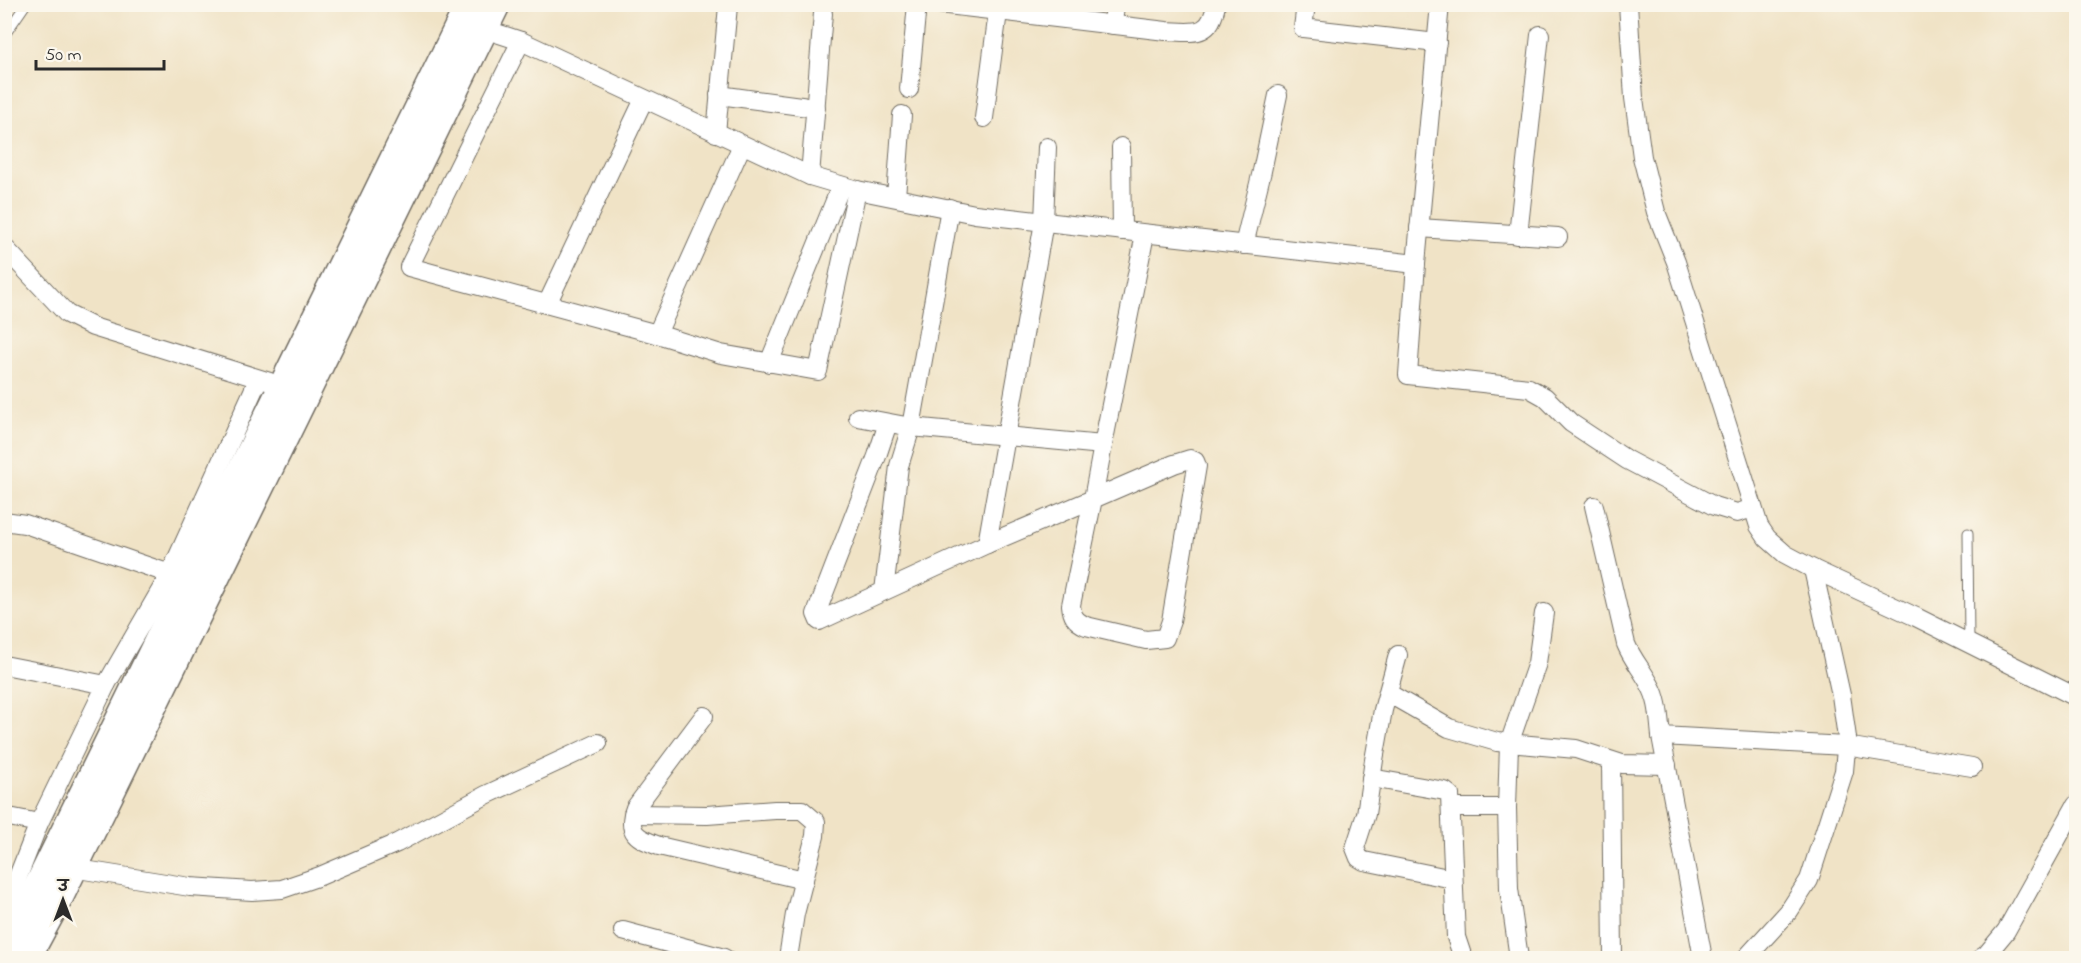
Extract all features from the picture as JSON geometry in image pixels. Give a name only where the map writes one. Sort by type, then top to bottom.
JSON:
[{"type":"main road","points":[[4,950],[10,917],[283,385],[483,13]]},
{"type":"main road","points":[[27,958],[72,868],[283,385]]},
{"type":"street","points":[[909,89],[917,4]]},
{"type":"street","points":[[939,4],[998,12],[1018,9],[1113,25],[1166,31],[1202,31],[1209,26],[1216,4]]},
{"type":"street","points":[[1113,25],[1115,4]]},
{"type":"street","points":[[1306,4],[1303,28],[1437,43]]},
{"type":"street","points":[[1440,4],[1408,375],[1529,388],[1545,397],[1571,423],[1627,460],[1714,506],[1737,513],[1754,508]]},
{"type":"street","points":[[1628,4],[1634,98],[1642,157],[1656,212],[1676,262],[1759,526],[1767,538],[1785,554],[2076,697]]},
{"type":"street","points":[[716,133],[728,6]]},
{"type":"street","points":[[984,118],[998,12]]},
{"type":"street","points":[[483,13],[521,41],[742,146],[810,176],[849,188],[975,214],[1416,264]]},
{"type":"street","points":[[810,176],[823,13]]},
{"type":"street","points":[[1518,235],[1540,35]]},
{"type":"street","points":[[521,41],[409,267],[657,334],[721,354],[818,371],[849,188]]},
{"type":"street","points":[[719,94],[816,108]]},
{"type":"street","points":[[1244,245],[1278,95]]},
{"type":"street","points":[[547,304],[644,99]]},
{"type":"street","points":[[896,197],[902,115]]},
{"type":"street","points":[[657,334],[742,146]]},
{"type":"street","points":[[987,544],[1044,222],[1047,147]]},
{"type":"street","points":[[1121,147],[1122,231]]},
{"type":"street","points":[[769,363],[849,188]]},
{"type":"street","points":[[884,591],[899,466],[911,427],[950,208]]},
{"type":"street","points":[[1419,228],[1558,237]]},
{"type":"street","points":[[888,423],[816,614],[819,621],[987,544],[1093,499],[1184,460],[1195,461],[1197,466],[1173,610],[1165,638],[1146,640],[1086,626],[1077,622],[1072,614],[1071,605],[1093,499],[1145,234]]},
{"type":"street","points":[[4,247],[67,314],[93,327],[283,385],[106,685],[39,823],[10,917]]},
{"type":"street","points":[[858,417],[911,427],[1103,445]]},
{"type":"street","points":[[1594,506],[1626,644],[1631,656],[1652,687],[1657,702],[1661,736],[1704,958]]},
{"type":"street","points":[[4,521],[25,524],[170,574]]},
{"type":"street","points":[[1746,958],[1789,910],[1809,880],[1844,771],[1846,746],[1841,695],[1813,569]]},
{"type":"street","points":[[1519,958],[1509,890],[1509,744],[1537,663],[1544,613]]},
{"type":"street","points":[[1398,656],[1388,693],[1366,813],[1355,848],[1359,858],[1453,879]]},
{"type":"street","points":[[4,665],[106,685]]},
{"type":"street","points":[[1388,693],[1449,728],[1497,742],[1576,749],[1622,764],[1667,765]]},
{"type":"street","points":[[704,716],[635,808],[630,820],[633,831],[642,840],[659,846],[804,880]]},
{"type":"street","points":[[1661,736],[1846,746],[1972,767]]},
{"type":"street","points":[[72,868],[190,887],[252,891],[282,889],[320,876],[397,843],[486,795],[598,743]]},
{"type":"street","points":[[1611,761],[1613,958]]},
{"type":"street","points":[[1371,778],[1444,791],[1450,795],[1456,937],[1463,958]]},
{"type":"street","points":[[1981,958],[2006,931],[2076,805]]},
{"type":"street","points":[[1451,808],[1508,808]]},
{"type":"street","points":[[633,814],[707,815],[802,810],[816,822],[815,836],[788,958]]},
{"type":"street","points":[[4,816],[39,823]]},
{"type":"street","points":[[624,930],[724,958]]},
{"type":"lane","points":[[4,36],[26,4]]},
{"type":"lane","points":[[1968,533],[1969,644]]}]
